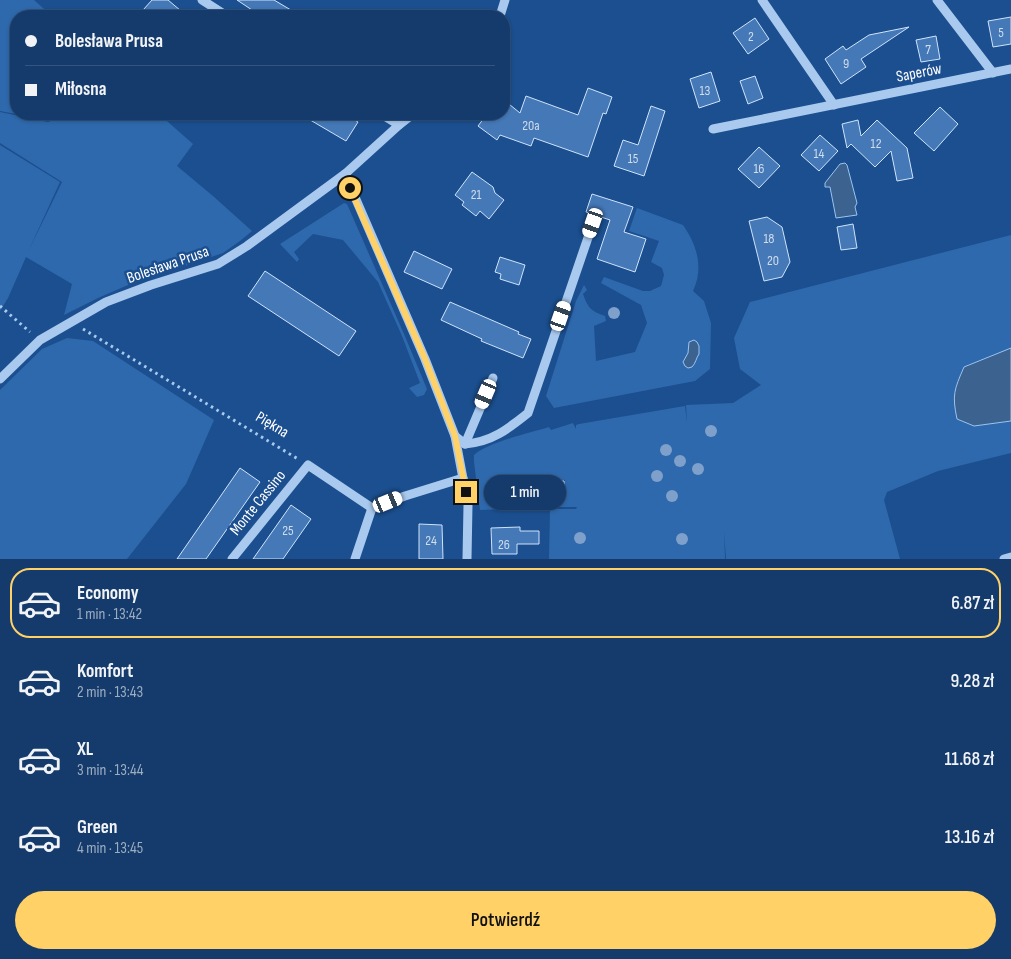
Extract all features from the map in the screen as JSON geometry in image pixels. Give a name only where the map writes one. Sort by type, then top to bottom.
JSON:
[{"type":"street","points":[[202,0],[217,10]]},
{"type":"street","points":[[762,0],[834,105]]},
{"type":"street","points":[[937,0],[993,73]]},
{"type":"street","name":"Saperów","points":[[713,128],[1011,69]]},
{"type":"street","points":[[390,120],[398,125]]},
{"type":"street","name":"Bolesława Prusa","points":[[0,379],[40,340],[106,302],[151,285],[218,264],[248,246],[345,174],[405,120]]},
{"type":"street","points":[[345,174],[425,359],[455,436],[468,506],[467,559]]},
{"type":"street","points":[[455,436],[464,444],[476,443],[505,431],[528,413],[593,223]]},
{"type":"street","points":[[464,444],[493,378]]},
{"type":"street","points":[[308,465],[372,508]]},
{"type":"street","name":"Monte Cassino","points":[[232,559],[308,465]]},
{"type":"street","points":[[372,508],[463,478]]},
{"type":"street","points":[[356,559],[372,508]]},
{"type":"street","points":[[1004,559],[1011,557]]},
{"type":"path","points":[[0,306],[40,340]]},
{"type":"path","name":"Piękna","points":[[72,322],[308,465]]},
{"type":"shaded area","points":[[0,0],[34,0],[45,10],[10,10],[10,113],[0,111]]},
{"type":"shaded area","points":[[0,112],[10,114],[10,120],[48,122],[53,120],[166,120],[193,144],[177,166],[252,231],[223,253],[128,285],[64,315],[72,284],[26,257],[8,298],[0,311],[0,145],[60,182],[28,252],[62,182],[0,143]]},
{"type":"shaded area","points":[[845,163],[857,203],[855,207],[857,215],[836,218],[830,187],[825,187],[825,183],[840,164]]},
{"type":"shaded area","points":[[344,203],[347,204],[427,389],[424,395],[417,397],[409,388],[420,383],[378,282],[343,240],[313,234],[294,252],[299,259],[297,262],[280,244]]},
{"type":"shaded area","points":[[637,208],[683,225],[692,241],[698,265],[698,274],[693,291],[704,301],[711,323],[710,369],[695,381],[554,408],[546,396],[576,301],[584,285],[587,290],[583,294],[588,306],[593,311],[605,316],[606,321],[594,326],[596,361],[635,352],[647,323],[641,305],[601,283],[604,277],[643,291],[650,291],[661,286],[664,275],[662,268],[651,262],[659,241],[629,231]]},
{"type":"shaded area","points":[[1011,235],[1011,348],[964,367],[956,387],[955,404],[958,419],[974,425],[1011,421],[1011,453],[938,471],[887,492],[884,500],[900,559],[726,559],[724,531],[725,559],[549,559],[550,509],[576,509],[577,507],[480,510],[474,455],[480,450],[510,438],[549,427],[551,430],[573,423],[576,429],[576,425],[579,424],[685,406],[687,423],[686,405],[733,403],[761,385],[740,369],[734,338],[750,302]],"holes":[[[565,480],[565,497],[547,497],[546,481]]]},
{"type":"shaded area","points":[[67,338],[93,341],[214,420],[186,484],[127,559],[0,559],[0,390],[42,349]]},
{"type":"shaded area","points":[[694,340],[699,346],[699,354],[692,367],[688,368],[683,362],[688,353],[689,342]]},
{"type":"shaded area","points":[[1011,348],[1011,421],[974,426],[957,419],[955,393],[964,367]]},
{"type":"building","points":[[152,0],[168,0],[180,10],[143,10]]},
{"type":"building","points":[[237,0],[274,0],[291,10],[252,10]]},
{"type":"building","points":[[1011,17],[1011,44],[993,47],[988,21]]},
{"type":"building","points":[[755,18],[769,39],[748,54],[733,33]]},
{"type":"building","points":[[909,27],[861,59],[866,67],[841,84],[825,59],[843,46],[846,50],[869,35]]},
{"type":"building","points":[[936,36],[940,59],[921,62],[916,40]]},
{"type":"building","points":[[711,72],[720,101],[699,108],[690,79]]},
{"type":"building","points":[[755,76],[763,98],[748,104],[740,81]]},
{"type":"building","points":[[588,88],[612,97],[606,114],[603,113],[588,157],[534,138],[531,146],[500,135],[497,140],[478,126],[482,120],[510,120],[510,105],[520,113],[526,96],[578,115]]},
{"type":"building","points":[[651,106],[665,111],[644,176],[614,166],[623,140],[638,145]]},
{"type":"building","points":[[940,107],[958,124],[934,151],[914,133]]},
{"type":"building","points":[[310,120],[355,120],[358,122],[346,141]]},
{"type":"building","points":[[858,120],[861,136],[877,120],[907,148],[913,178],[897,181],[891,151],[875,167],[851,144],[847,148],[842,124]]},
{"type":"building","points":[[820,135],[838,151],[819,171],[801,155]]},
{"type":"building","points":[[759,147],[780,166],[759,188],[738,169]]},
{"type":"building","points":[[472,172],[493,187],[495,193],[504,200],[489,219],[480,211],[476,216],[462,205],[464,202],[455,195]]},
{"type":"building","points":[[592,194],[633,207],[624,232],[646,239],[635,272],[597,259],[610,220],[586,212]]},
{"type":"building","points":[[767,217],[782,227],[790,262],[782,277],[764,281],[749,221]]},
{"type":"building","points":[[853,224],[857,248],[841,250],[837,227]]},
{"type":"building","points":[[414,251],[452,269],[442,289],[404,272]]},
{"type":"building","points":[[500,257],[525,265],[519,285],[500,279],[501,274],[495,272]]},
{"type":"building","points":[[265,271],[356,331],[339,356],[248,296]]},
{"type":"building","points":[[450,302],[531,339],[523,358],[481,341],[482,339],[441,320]]},
{"type":"building","points":[[240,468],[260,482],[206,559],[177,559]]},
{"type":"building","points":[[547,481],[564,481],[565,496],[547,496]]},
{"type":"building","points":[[291,505],[311,519],[283,559],[253,559]]},
{"type":"building","points":[[419,524],[442,525],[443,559],[419,559]]},
{"type":"building","points":[[520,527],[520,531],[539,531],[539,544],[517,544],[517,554],[492,554],[491,528]]},
{"type":"route","points":[[350,188],[425,359],[455,436],[466,492]]}]
